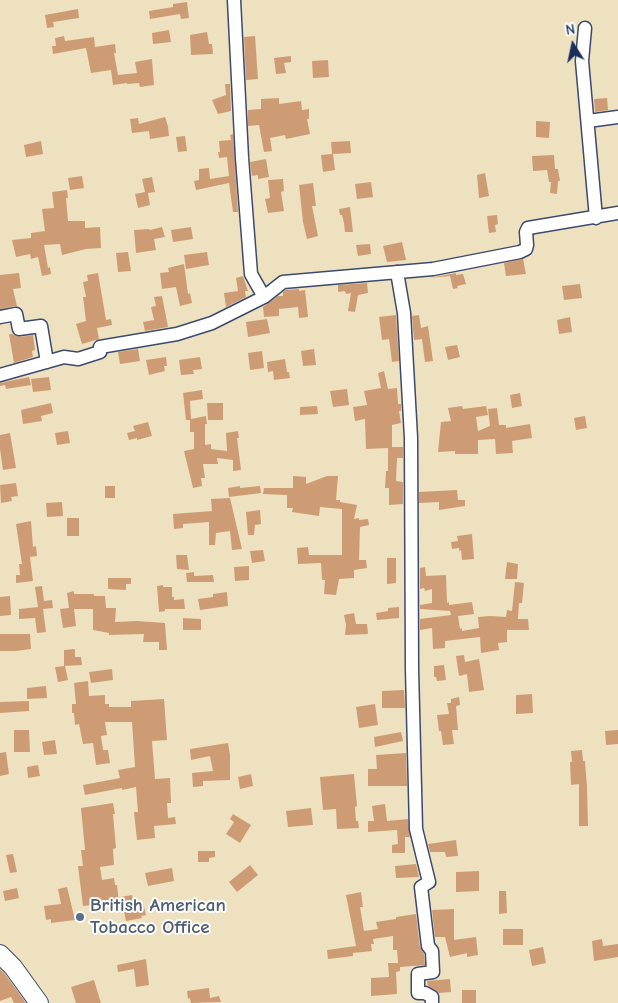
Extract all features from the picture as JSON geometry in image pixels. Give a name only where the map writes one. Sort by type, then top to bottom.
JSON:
[{"type":"highway","points":[[0,954],[13,967],[39,1003]]},
{"type":"street","points":[[234,0],[242,158],[251,274],[264,297]]},
{"type":"street","points":[[585,28],[582,61],[596,218]]},
{"type":"street","points":[[588,121],[618,118]]},
{"type":"street","points":[[0,374],[64,357],[78,358],[100,352],[100,347],[177,334],[212,323],[264,297],[283,282],[433,269],[520,252],[526,249],[528,245],[528,228],[618,213]]},
{"type":"street","points":[[397,272],[404,313],[412,438],[412,669],[416,829],[429,882],[421,887],[428,946],[432,951],[433,972],[418,974],[418,993],[425,993],[432,997],[432,1003]]},
{"type":"street","points":[[0,317],[16,314],[19,330],[41,326],[47,362]]},
{"type":"building","points":[[187,2],[189,18],[181,19],[180,14],[150,19],[149,11],[173,7],[173,4]]},
{"type":"building","points":[[78,9],[79,18],[53,22],[54,27],[47,28],[45,15]]},
{"type":"building","points":[[169,30],[171,42],[153,44],[152,33]]},
{"type":"building","points":[[207,32],[209,44],[212,44],[213,54],[191,55],[190,35]]},
{"type":"building","points":[[64,36],[65,41],[94,37],[95,47],[115,44],[116,53],[114,53],[118,75],[137,73],[135,62],[152,59],[154,85],[140,87],[139,83],[127,83],[113,85],[111,70],[91,73],[86,48],[53,54],[52,46],[56,46],[55,38]]},
{"type":"building","points":[[255,36],[258,79],[246,80],[244,37]]},
{"type":"building","points":[[291,56],[291,62],[284,63],[286,73],[276,74],[274,58]]},
{"type":"building","points":[[328,60],[329,77],[313,78],[312,61]]},
{"type":"building","points":[[225,84],[230,84],[231,111],[218,114],[212,100],[226,95]]},
{"type":"building","points":[[279,98],[279,104],[301,101],[302,110],[309,109],[309,119],[307,119],[310,134],[286,139],[285,135],[270,138],[272,151],[264,152],[259,125],[248,126],[248,110],[261,109],[261,99]]},
{"type":"building","points":[[607,98],[608,110],[595,112],[594,99]]},
{"type":"building","points":[[165,117],[169,136],[150,139],[149,131],[132,133],[130,119],[138,118],[139,124]]},
{"type":"building","points":[[536,121],[550,122],[549,138],[536,137]]},
{"type":"building","points":[[233,134],[238,212],[233,212],[229,183],[196,190],[194,181],[199,180],[199,169],[209,168],[210,179],[229,176],[227,157],[219,158],[219,141],[231,140],[230,135]]},
{"type":"building","points":[[185,136],[187,151],[178,152],[176,137]]},
{"type":"building","points":[[41,141],[43,154],[26,157],[24,145]]},
{"type":"building","points":[[350,141],[351,153],[333,154],[335,170],[323,172],[321,155],[332,154],[331,142]]},
{"type":"building","points":[[554,155],[555,169],[558,169],[560,181],[558,181],[557,194],[550,193],[551,182],[549,182],[547,170],[533,171],[532,156]]},
{"type":"building","points":[[266,159],[269,177],[258,179],[258,175],[252,176],[250,162]]},
{"type":"building","points":[[485,173],[489,196],[479,198],[477,175]]},
{"type":"building","points":[[82,176],[84,188],[70,190],[68,178]]},
{"type":"building","points":[[152,177],[155,192],[148,193],[150,205],[138,208],[135,194],[145,192],[142,179]]},
{"type":"building","points":[[283,179],[284,191],[281,192],[284,211],[268,213],[265,199],[270,198],[268,180]]},
{"type":"building","points":[[371,182],[373,197],[357,199],[355,184]]},
{"type":"building","points":[[313,183],[316,206],[312,206],[318,236],[307,239],[299,185]]},
{"type":"building","points":[[67,190],[68,221],[85,221],[85,228],[100,227],[101,248],[86,249],[62,255],[60,244],[44,245],[48,268],[50,267],[51,274],[42,276],[38,257],[31,259],[30,254],[16,257],[12,240],[31,238],[31,233],[45,231],[42,209],[54,208],[52,192]]},
{"type":"building","points":[[350,207],[353,232],[345,232],[339,209]]},
{"type":"building","points":[[497,215],[498,224],[495,225],[496,232],[489,233],[487,216]]},
{"type":"building","points":[[162,227],[165,237],[154,239],[156,250],[136,253],[134,230],[150,230]]},
{"type":"building","points":[[191,227],[193,239],[173,242],[171,230]]},
{"type":"building","points":[[402,242],[406,260],[387,262],[383,246]]},
{"type":"building","points":[[370,244],[371,254],[358,256],[356,245]]},
{"type":"building","points":[[128,252],[131,271],[118,272],[116,253]]},
{"type":"building","points":[[207,252],[209,265],[186,269],[184,255]]},
{"type":"building","points":[[523,259],[526,274],[506,276],[504,263]]},
{"type":"building","points":[[184,264],[188,294],[190,293],[192,303],[180,306],[176,287],[162,289],[160,273],[169,272],[168,268]]},
{"type":"building","points":[[19,273],[21,288],[13,289],[17,306],[0,309],[0,275]]},
{"type":"building","points":[[98,273],[106,320],[111,319],[112,325],[97,328],[99,339],[82,344],[76,324],[86,321],[83,297],[86,297],[83,282],[88,281],[87,275]]},
{"type":"building","points":[[456,273],[456,275],[463,274],[466,284],[453,289],[450,276],[430,278]]},
{"type":"building","points":[[243,276],[248,291],[245,291],[246,297],[226,307],[224,293],[238,291],[236,278]]},
{"type":"building","points":[[367,283],[368,293],[358,295],[355,312],[348,311],[351,293],[346,294],[345,291],[338,292],[338,285]]},
{"type":"building","points":[[580,284],[582,298],[564,300],[562,286]]},
{"type":"building","points":[[299,289],[299,291],[305,290],[308,317],[299,318],[298,307],[279,309],[279,316],[264,317],[263,307],[278,296],[283,296],[283,292],[286,290]]},
{"type":"building","points":[[162,296],[168,327],[145,331],[143,322],[154,320],[151,307],[156,306],[154,297]]},
{"type":"building","points":[[396,315],[399,361],[392,362],[389,339],[382,340],[379,317]]},
{"type":"building","points":[[419,315],[421,328],[428,326],[433,361],[425,362],[422,339],[414,340],[412,316]]},
{"type":"building","points":[[570,317],[572,332],[559,334],[557,320]]},
{"type":"building","points":[[267,319],[270,333],[248,337],[246,322]]},
{"type":"building","points":[[9,334],[20,337],[33,335],[35,350],[32,351],[33,357],[14,363]]},
{"type":"building","points":[[457,345],[460,357],[448,360],[445,347]]},
{"type":"building","points":[[138,349],[140,361],[120,364],[118,352]]},
{"type":"building","points":[[314,349],[316,365],[303,366],[301,351]]},
{"type":"building","points":[[262,351],[264,368],[250,370],[248,353]]},
{"type":"building","points":[[166,357],[167,366],[164,366],[165,371],[149,375],[146,360]]},
{"type":"building","points":[[200,357],[202,369],[193,370],[194,374],[181,375],[179,360]]},
{"type":"building","points":[[285,359],[290,378],[274,380],[273,371],[268,372],[267,362]]},
{"type":"building","points":[[384,371],[388,389],[397,388],[398,404],[401,404],[401,411],[399,411],[401,423],[392,425],[392,447],[403,447],[403,458],[397,458],[396,481],[403,482],[403,504],[389,505],[389,488],[385,488],[386,471],[388,471],[388,448],[366,449],[365,419],[355,421],[353,407],[367,405],[364,391],[381,388],[378,373]]},
{"type":"building","points":[[29,377],[31,385],[6,389],[5,385],[0,386],[0,383]]},
{"type":"building","points":[[49,377],[51,390],[33,392],[31,379]]},
{"type":"building","points":[[347,389],[349,405],[333,407],[330,391]]},
{"type":"building","points":[[202,390],[203,399],[190,401],[191,419],[206,416],[205,445],[211,444],[211,449],[227,451],[226,433],[238,431],[239,438],[237,438],[241,470],[233,471],[233,460],[217,458],[218,464],[203,464],[205,478],[201,478],[202,486],[193,488],[184,451],[194,449],[194,432],[190,432],[190,420],[186,420],[183,393]]},
{"type":"building","points":[[520,393],[522,406],[512,408],[510,395]]},
{"type":"building","points":[[51,403],[53,413],[41,416],[42,421],[23,424],[21,410]]},
{"type":"building","points":[[207,403],[223,403],[223,420],[208,420]]},
{"type":"building","points":[[317,406],[318,414],[300,415],[300,407]]},
{"type":"building","points":[[462,406],[463,409],[486,406],[488,415],[476,417],[478,431],[490,426],[488,409],[497,408],[499,425],[506,425],[506,428],[530,424],[532,438],[512,441],[513,453],[496,454],[495,439],[478,440],[478,454],[455,454],[455,451],[438,452],[441,422],[451,421],[448,408]]},
{"type":"building","points":[[585,416],[587,428],[576,430],[574,418]]},
{"type":"building","points":[[148,422],[152,436],[129,440],[127,433],[135,431],[133,426]]},
{"type":"building","points":[[68,431],[70,443],[57,445],[55,433]]},
{"type":"building","points":[[10,433],[16,468],[3,470],[0,435]]},
{"type":"building","points":[[293,476],[306,477],[306,484],[327,476],[338,476],[336,500],[357,505],[354,519],[368,519],[369,525],[360,527],[359,560],[366,560],[367,568],[354,570],[354,578],[339,579],[336,595],[324,594],[325,580],[322,580],[321,563],[298,564],[297,548],[308,547],[309,555],[342,555],[342,509],[320,507],[319,516],[292,512],[293,508],[287,508],[287,495],[263,494],[264,488],[293,488]]},
{"type":"building","points":[[16,483],[18,496],[11,497],[12,501],[1,503],[0,485]]},
{"type":"building","points":[[105,486],[115,486],[115,498],[105,498]]},
{"type":"building","points":[[240,486],[240,488],[260,486],[261,493],[229,497],[228,488]]},
{"type":"building","points":[[457,490],[458,500],[465,500],[465,506],[439,510],[439,502],[419,503],[419,492]]},
{"type":"building","points":[[230,498],[242,549],[232,550],[230,531],[216,533],[215,545],[209,545],[209,522],[183,524],[183,528],[174,529],[173,514],[212,511],[211,499]]},
{"type":"building","points":[[62,502],[63,516],[47,517],[46,503]]},
{"type":"building","points":[[260,510],[261,524],[255,525],[254,535],[248,535],[246,512]]},
{"type":"building","points":[[67,518],[79,518],[79,536],[67,536]]},
{"type":"building","points":[[31,521],[33,547],[36,546],[37,556],[30,557],[33,581],[16,583],[16,575],[20,575],[19,564],[22,564],[16,524]]},
{"type":"building","points":[[472,534],[474,559],[462,560],[461,550],[459,551],[459,548],[452,549],[451,542],[458,541],[457,536]]},
{"type":"building","points":[[263,550],[265,561],[252,563],[250,551]]},
{"type":"building","points":[[176,555],[187,555],[189,570],[177,569]]},
{"type":"building","points":[[387,558],[396,558],[396,583],[387,584]]},
{"type":"building","points":[[507,562],[518,564],[517,579],[505,579]]},
{"type":"building","points":[[249,566],[249,580],[235,581],[234,567]]},
{"type":"building","points":[[425,567],[426,576],[446,575],[447,603],[449,602],[449,605],[472,602],[474,614],[458,616],[462,631],[479,628],[478,617],[506,617],[507,610],[512,611],[515,582],[524,583],[522,603],[519,603],[518,619],[528,619],[529,630],[507,630],[507,642],[498,643],[499,650],[481,653],[480,637],[445,641],[445,648],[433,649],[432,628],[420,630],[420,619],[451,615],[450,611],[420,609],[420,605],[432,603],[432,589],[425,591],[424,588],[420,589],[420,568]]},
{"type":"building","points":[[194,572],[194,576],[213,575],[214,582],[187,582],[186,573]]},
{"type":"building","points":[[108,578],[131,578],[131,584],[126,584],[126,590],[108,589]]},
{"type":"building","points":[[163,585],[163,587],[172,587],[172,597],[174,597],[174,600],[184,599],[185,609],[165,609],[165,611],[159,612],[157,586]]},
{"type":"building","points":[[42,586],[44,601],[52,600],[53,608],[43,609],[46,632],[37,633],[35,618],[19,619],[19,609],[38,607],[35,587]]},
{"type":"building","points":[[74,591],[74,594],[105,596],[106,608],[116,608],[115,622],[165,623],[167,650],[159,650],[159,642],[143,642],[144,634],[109,635],[109,633],[93,630],[93,609],[74,609],[76,626],[63,628],[60,609],[69,608],[67,593]]},
{"type":"building","points":[[227,592],[228,606],[200,610],[198,599],[213,597],[213,594]]},
{"type":"building","points":[[10,596],[11,615],[0,616],[0,597]]},
{"type":"building","points":[[399,607],[399,618],[377,620],[376,613],[388,611],[388,608]]},
{"type":"building","points":[[354,613],[356,624],[367,624],[368,634],[345,635],[344,615]]},
{"type":"building","points":[[183,618],[201,619],[201,630],[183,630]]},
{"type":"building","points":[[0,634],[30,634],[31,649],[0,651]]},
{"type":"building","points":[[75,649],[75,657],[81,657],[82,665],[64,666],[64,650]]},
{"type":"building","points":[[464,655],[465,662],[479,659],[484,690],[469,692],[467,674],[459,676],[456,656]]},
{"type":"building","points":[[444,665],[446,680],[437,681],[436,677],[434,677],[434,666]]},
{"type":"building","points":[[65,666],[68,680],[58,682],[55,667]]},
{"type":"building","points":[[112,669],[113,680],[91,683],[89,672]]},
{"type":"building","points":[[88,681],[89,696],[105,695],[105,704],[109,704],[109,707],[131,707],[131,701],[164,699],[167,740],[152,741],[155,779],[170,778],[171,803],[167,803],[168,818],[175,817],[176,824],[154,826],[155,838],[137,840],[134,812],[138,812],[136,787],[85,795],[83,785],[120,778],[118,770],[135,767],[132,722],[105,722],[107,735],[101,736],[103,750],[108,750],[110,763],[96,765],[93,743],[83,744],[79,724],[75,725],[72,704],[76,704],[74,683]]},
{"type":"building","points":[[46,686],[47,698],[27,699],[27,688]]},
{"type":"building","points":[[404,690],[405,708],[382,708],[382,691]]},
{"type":"building","points":[[532,694],[533,713],[516,714],[516,695]]},
{"type":"building","points":[[459,697],[460,705],[456,706],[458,730],[452,730],[454,744],[443,745],[437,715],[449,714],[447,703],[451,703],[451,699]]},
{"type":"building","points":[[29,701],[29,711],[0,713],[0,702]]},
{"type":"building","points":[[375,704],[378,725],[359,728],[356,707]]},
{"type":"building","points":[[14,730],[29,730],[30,752],[14,752]]},
{"type":"building","points":[[618,730],[618,744],[606,745],[605,731]]},
{"type":"building","points":[[401,732],[403,741],[375,747],[374,737]]},
{"type":"building","points":[[55,740],[57,754],[44,755],[42,742]]},
{"type":"building","points":[[228,743],[230,780],[203,781],[203,786],[193,787],[192,773],[213,771],[210,756],[191,760],[190,749]]},
{"type":"building","points":[[582,750],[583,761],[585,761],[588,826],[579,826],[579,784],[571,785],[571,751]]},
{"type":"building","points":[[6,752],[9,774],[0,776],[0,753]]},
{"type":"building","points":[[406,753],[407,786],[368,786],[368,769],[377,769],[376,755]]},
{"type":"building","points":[[38,765],[40,776],[28,778],[27,767]]},
{"type":"building","points":[[251,774],[253,786],[240,789],[238,777]]},
{"type":"building","points":[[354,774],[357,806],[355,807],[356,821],[358,821],[359,828],[337,829],[336,809],[323,810],[320,777]]},
{"type":"building","points":[[113,803],[116,848],[113,849],[114,865],[100,867],[102,880],[114,878],[115,885],[117,885],[119,902],[83,906],[78,866],[83,866],[81,850],[85,850],[81,808]]},
{"type":"building","points":[[385,804],[387,821],[408,819],[410,837],[405,837],[405,853],[392,853],[392,845],[398,844],[397,830],[368,832],[368,821],[374,821],[372,806]]},
{"type":"building","points":[[311,808],[313,825],[288,827],[286,811]]},
{"type":"building","points":[[233,814],[251,825],[240,843],[226,834],[234,822],[230,819]]},
{"type":"building","points":[[456,840],[458,856],[446,857],[445,852],[430,852],[428,844]]},
{"type":"building","points":[[198,851],[215,851],[215,857],[209,858],[209,862],[198,862]]},
{"type":"building","points":[[13,854],[17,872],[10,873],[6,855]]},
{"type":"building","points":[[416,864],[419,877],[396,878],[395,866]]},
{"type":"building","points":[[250,865],[258,875],[237,892],[229,882]]},
{"type":"building","points":[[172,868],[174,881],[148,886],[145,873]]},
{"type":"building","points":[[479,871],[479,891],[456,892],[456,872]]},
{"type":"building","points":[[67,887],[75,920],[51,923],[51,919],[46,920],[44,906],[61,904],[58,889]]},
{"type":"building","points":[[17,888],[19,898],[5,901],[3,891]]},
{"type":"building","points":[[499,891],[506,891],[507,913],[499,914]]},
{"type":"building","points":[[361,892],[363,907],[360,907],[364,931],[378,929],[376,922],[416,914],[420,947],[424,954],[425,965],[400,967],[400,971],[396,972],[397,994],[371,996],[371,978],[389,977],[388,963],[398,963],[397,950],[393,950],[393,936],[373,939],[374,944],[371,944],[372,951],[353,953],[353,956],[328,959],[327,950],[356,946],[346,895]]},
{"type":"building","points":[[132,895],[134,905],[143,903],[146,915],[141,916],[142,918],[126,921],[121,897]]},
{"type":"building","points":[[454,909],[454,940],[476,937],[478,955],[467,957],[467,953],[450,957],[445,937],[435,937],[432,910]]},
{"type":"building","points":[[503,929],[523,929],[523,945],[503,945]]},
{"type":"building","points":[[602,939],[603,946],[618,944],[618,957],[594,961],[592,941]]},
{"type":"building","points":[[543,947],[546,963],[532,966],[529,950]]},
{"type":"building","points":[[146,959],[149,985],[136,987],[134,969],[118,972],[117,965]]},
{"type":"building","points":[[0,969],[26,1003],[14,1003],[11,997],[0,1001]]},
{"type":"building","points":[[450,979],[451,992],[439,993],[428,986],[427,981]]},
{"type":"building","points":[[94,980],[101,1003],[76,1003],[71,987]]},
{"type":"building","points":[[209,988],[210,998],[219,996],[221,1002],[191,1003],[190,998],[188,999],[187,991]]},
{"type":"building","points":[[462,990],[476,990],[476,1003],[462,1003]]},
{"type":"place","name":"British American Tobacco Office","points":[[80,917]]}]
